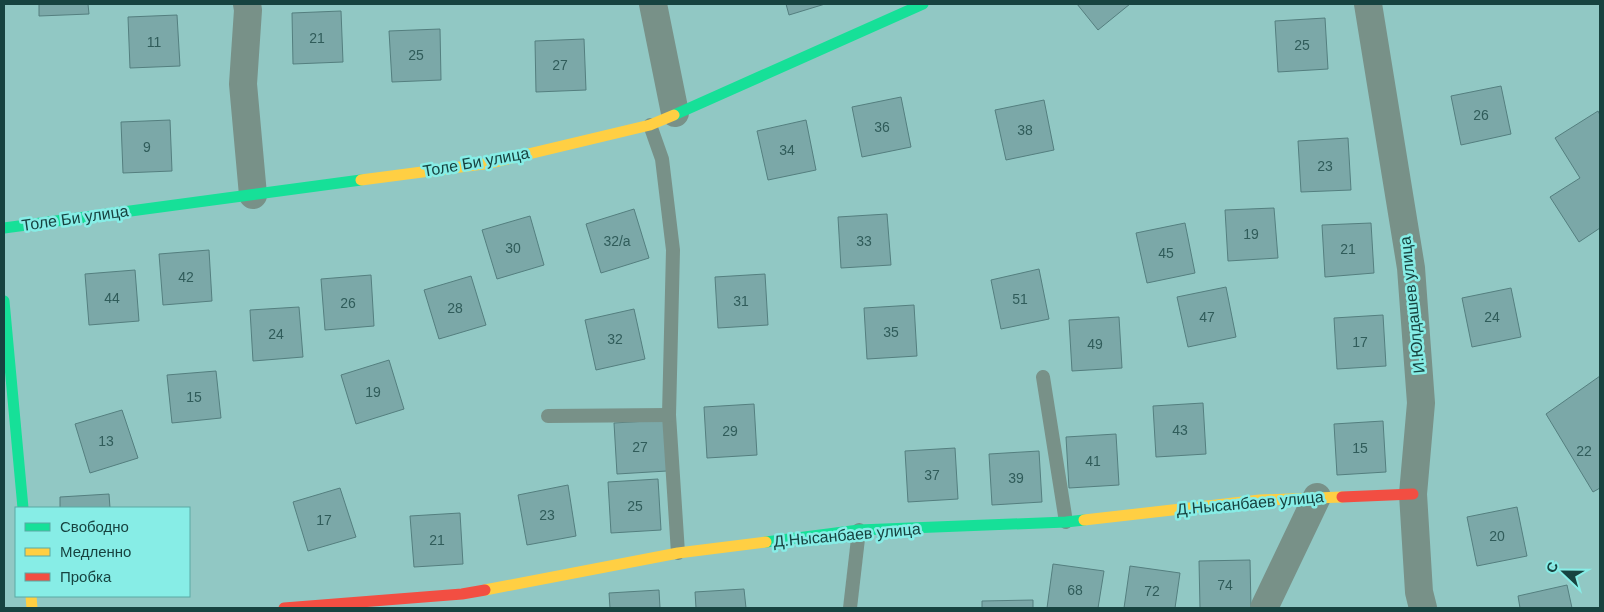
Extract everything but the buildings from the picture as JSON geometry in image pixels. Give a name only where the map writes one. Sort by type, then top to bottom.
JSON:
[{"type":"street","points":[[247,4],[243,84],[252,195]]},
{"type":"street","points":[[653,4],[675,113]]},
{"type":"street","name":"Толе Би улица","points":[[4,228],[491,163],[650,125],[923,4]]},
{"type":"street","name":"И.Юлдашев улица","points":[[1368,4],[1411,268],[1422,404],[1413,494],[1419,592],[1423,608]]},
{"type":"street","points":[[4,301],[23,507]]},
{"type":"street","name":"Д.Нысанбаев улица","points":[[284,608],[462,594],[678,553],[858,530],[1066,522],[1260,500],[1413,494]]},
{"type":"street","points":[[1264,608],[1317,498]]},
{"type":"lane","points":[[650,125],[662,160],[673,250],[668,415],[678,553]]},
{"type":"lane","points":[[1043,377],[1066,522]]},
{"type":"lane","points":[[548,416],[668,415]]},
{"type":"lane","points":[[850,608],[858,530]]},
{"type":"traffic: fast","points":[[674,115],[923,4]]},
{"type":"traffic: fast","points":[[4,228],[361,180]]},
{"type":"traffic: fast","points":[[4,301],[23,507]]},
{"type":"traffic: fast","points":[[766,542],[859,530],[1084,520]]},
{"type":"traffic: slow","points":[[361,180],[491,163],[650,125],[674,115]]},
{"type":"traffic: slow","points":[[1084,520],[1260,500],[1342,497]]},
{"type":"traffic: slow","points":[[485,590],[678,553],[766,542]]},
{"type":"traffic: slow","points":[[31,597],[32,608]]},
{"type":"traffic: jam","points":[[1342,497],[1413,494]]},
{"type":"traffic: jam","points":[[284,608],[462,594],[485,590]]}]
